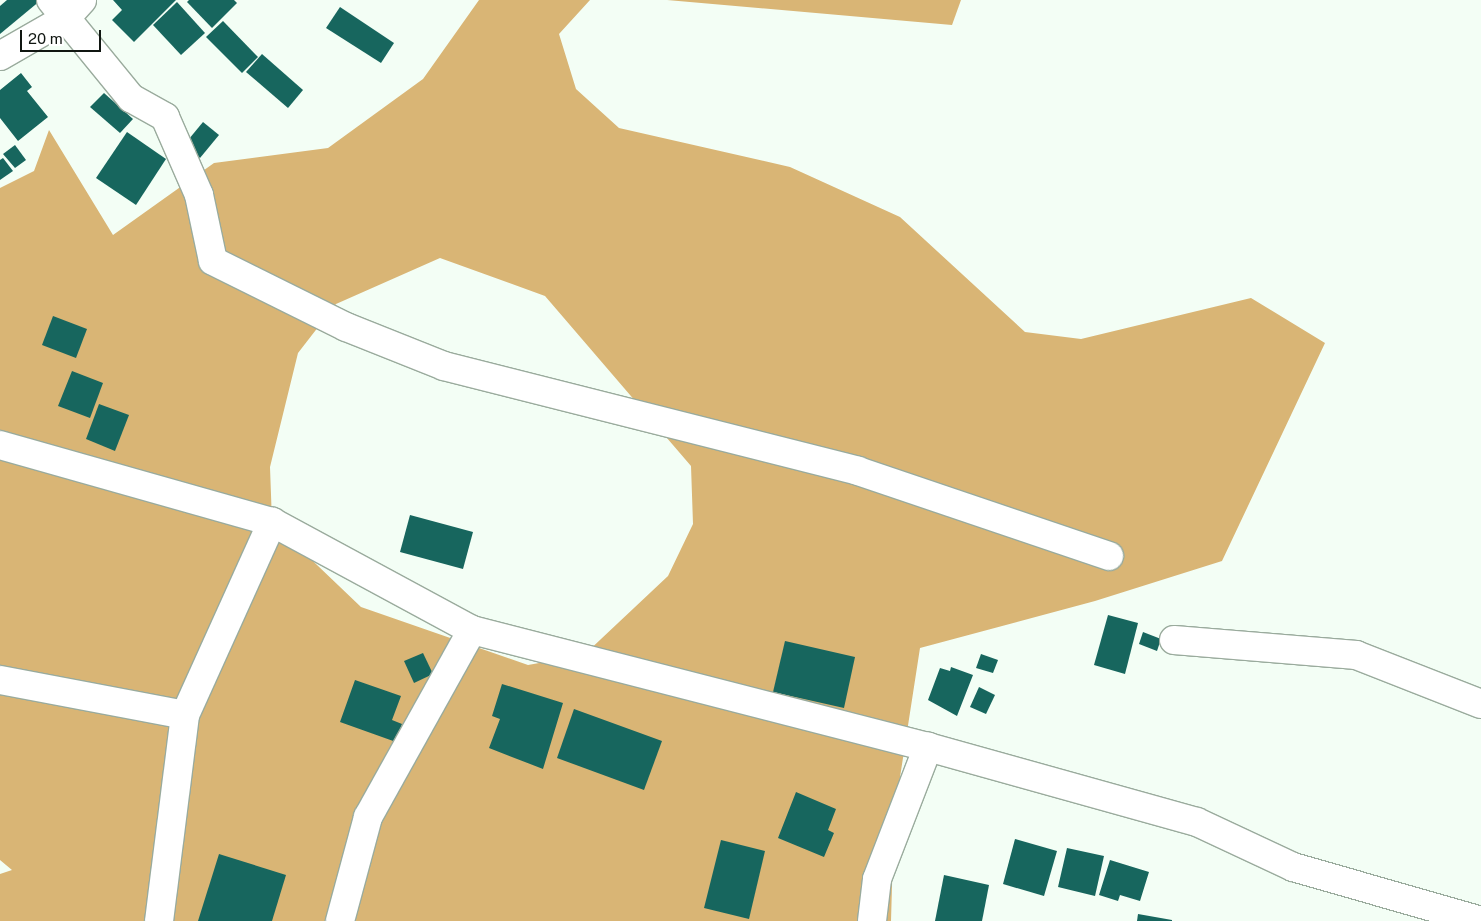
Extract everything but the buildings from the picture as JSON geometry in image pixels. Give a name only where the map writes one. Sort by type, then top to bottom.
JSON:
[{"type":"street","points":[[0,56],[66,6],[131,98],[166,117],[198,194],[213,261],[346,327],[444,366],[858,471],[1109,556]]},
{"type":"street","points":[[0,445],[272,522],[472,630],[928,747],[1197,822],[1293,867],[1481,921]]},
{"type":"street","points":[[159,921],[185,715],[272,522]]},
{"type":"street","points":[[340,921],[368,817],[472,630]]},
{"type":"street","points":[[1174,640],[1356,654],[1481,704]]},
{"type":"street","points":[[0,680],[185,715]]},
{"type":"street","points":[[872,921],[876,879],[928,747]]},
{"type":"shaded area","points":[[479,0],[590,0],[559,34],[576,89],[619,128],[790,167],[900,217],[1025,332],[1081,339],[1251,298],[1325,343],[1222,561],[1095,601],[920,648],[894,816],[891,921],[0,921],[0,874],[12,870],[0,860],[0,188],[34,171],[49,130],[113,235],[214,163],[328,148],[423,79]],"holes":[[[440,258],[545,296],[691,466],[693,524],[668,576],[584,655],[528,665],[361,607],[272,522],[270,467],[298,353],[336,304]]]},
{"type":"shaded area","points":[[667,0],[961,0],[952,25]]}]
